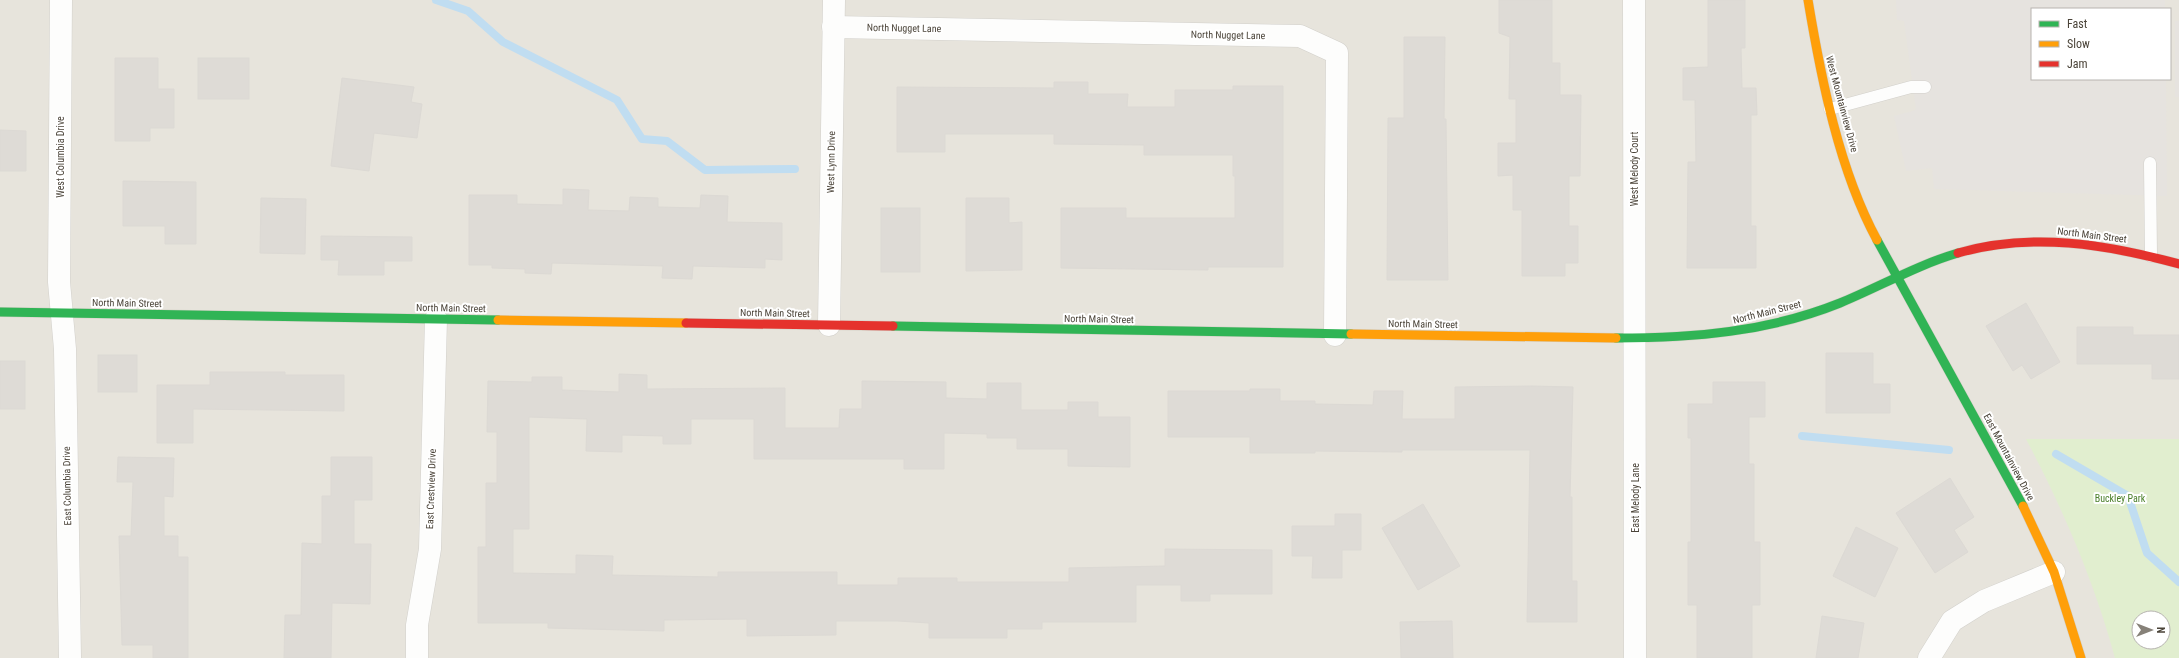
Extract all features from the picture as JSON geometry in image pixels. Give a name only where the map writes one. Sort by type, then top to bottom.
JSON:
[{"type":"street","name":"West Columbia Drive","points":[[61,0],[59,282],[62,314]]},
{"type":"street","name":"West Lynn Drive","points":[[829,325],[834,0]]},
{"type":"street","name":"West Melody Court","points":[[1634,0],[1634,337]]},
{"type":"street","name":"West Mountainview Drive","points":[[1808,0],[1815,41],[1838,142],[1870,226],[1896,276]]},
{"type":"street","name":"North Nugget Lane","points":[[833,27],[1300,36],[1337,53],[1335,335]]},
{"type":"street","name":"North Main Street","points":[[0,312],[436,318],[1335,335],[1634,337],[1738,332],[1801,316],[1840,303],[1896,276],[1941,258],[1976,248],[2037,240],[2083,243],[2151,256],[2179,264]]},
{"type":"street","name":"East Mountainview Drive","points":[[1896,276],[1961,390],[2017,494],[2054,572],[2081,658]]},
{"type":"street","name":"East Columbia Drive","points":[[62,314],[65,349],[70,658]]},
{"type":"street","name":"East Crestview Drive","points":[[416,658],[416,625],[430,549],[436,318]]},
{"type":"street","name":"East Melody Lane","points":[[1634,337],[1635,658]]},
{"type":"street","points":[[1929,658],[1952,621],[1984,601],[2054,572]]},
{"type":"lane","points":[[1830,109],[1911,87],[1924,87]]},
{"type":"lane","points":[[2150,163],[2151,256]]},
{"type":"shaded area","points":[[0,0],[2179,0],[2179,658],[0,658]]},
{"type":"shaded area","points":[[1896,0],[2165,0],[2165,8],[2031,8],[2031,80],[2166,80],[2167,196],[1934,189],[1932,168],[1906,171],[1894,116],[1916,110],[1904,21],[1897,20]]},
{"type":"shaded area","points":[[2175,21],[2179,21],[2179,97],[2175,97]]},
{"type":"green space","name":"Buckley Park","points":[[2026,439],[2179,439],[2179,658],[2115,658],[2107,629],[2087,573],[2053,492]]},
{"type":"building","points":[[1499,0],[1552,0],[1552,63],[1560,63],[1560,95],[1581,95],[1580,176],[1569,176],[1569,226],[1578,226],[1578,263],[1565,263],[1565,276],[1522,276],[1522,210],[1513,210],[1513,175],[1498,176],[1498,143],[1516,143],[1516,99],[1509,99],[1510,37],[1499,33]]},
{"type":"building","points":[[1708,0],[1745,0],[1745,48],[1741,48],[1742,88],[1756,88],[1757,115],[1751,115],[1751,226],[1756,226],[1756,268],[1687,268],[1688,162],[1696,162],[1695,100],[1683,100],[1683,68],[1708,67]]},
{"type":"building","points":[[1404,37],[1445,37],[1444,119],[1446,119],[1448,280],[1387,280],[1388,118],[1404,118]]},
{"type":"building","points":[[115,58],[158,58],[158,89],[174,89],[174,128],[150,128],[150,141],[115,141]]},
{"type":"building","points":[[198,58],[249,58],[249,99],[198,99]]},
{"type":"building","points":[[342,78],[414,87],[411,102],[422,104],[417,138],[374,133],[369,171],[331,166]]},
{"type":"building","points":[[1054,82],[1088,82],[1088,94],[1128,94],[1127,107],[1175,107],[1175,90],[1233,90],[1233,86],[1283,86],[1283,267],[1208,267],[1208,270],[1061,268],[1061,208],[1126,208],[1126,218],[1235,218],[1235,176],[1233,176],[1233,155],[1144,155],[1144,145],[1054,144],[1054,134],[945,134],[945,152],[897,152],[897,87],[1054,88]]},
{"type":"building","points":[[0,130],[26,131],[26,171],[0,171]]},
{"type":"building","points":[[123,181],[196,182],[196,244],[165,244],[165,226],[123,226]]},
{"type":"building","points":[[563,189],[589,190],[588,210],[629,211],[630,197],[658,198],[658,207],[700,208],[701,195],[728,196],[727,222],[782,223],[782,260],[765,259],[765,268],[693,266],[692,279],[662,278],[663,266],[552,263],[551,274],[525,273],[525,269],[492,268],[492,265],[469,265],[469,195],[517,195],[517,204],[563,205]]},
{"type":"building","points":[[261,198],[306,199],[305,254],[260,253]]},
{"type":"building","points":[[966,198],[1009,198],[1009,223],[1022,222],[1022,270],[966,271]]},
{"type":"building","points":[[881,208],[920,208],[920,272],[881,272]]},
{"type":"building","points":[[321,236],[412,237],[412,261],[384,261],[384,275],[338,275],[339,260],[321,260]]},
{"type":"building","points":[[2026,303],[2060,362],[2031,379],[2022,365],[2013,371],[1986,326]]},
{"type":"building","points":[[2077,327],[2133,327],[2133,335],[2179,335],[2179,379],[2152,379],[2152,364],[2077,364]]},
{"type":"building","points":[[1826,353],[1873,353],[1873,384],[1890,384],[1890,413],[1826,413]]},
{"type":"building","points":[[98,355],[137,355],[137,392],[98,392]]},
{"type":"building","points":[[0,361],[25,361],[25,409],[0,409]]},
{"type":"building","points":[[210,372],[285,372],[285,375],[344,375],[344,411],[193,409],[193,443],[157,443],[157,385],[210,385]]},
{"type":"building","points":[[619,374],[647,375],[647,389],[785,388],[785,428],[839,428],[840,409],[862,409],[862,381],[946,382],[946,398],[987,399],[987,383],[1021,383],[1021,410],[1068,410],[1068,402],[1098,402],[1098,417],[1130,417],[1130,467],[1068,466],[1068,449],[1017,449],[1017,438],[987,438],[987,434],[944,433],[944,469],[904,469],[904,459],[754,459],[754,419],[691,419],[691,444],[663,444],[663,436],[622,435],[622,452],[586,451],[587,419],[529,417],[529,529],[513,529],[513,573],[576,574],[576,555],[613,556],[612,575],[718,577],[718,572],[837,572],[837,585],[898,585],[898,578],[957,578],[957,582],[1069,582],[1069,568],[1165,566],[1165,549],[1272,550],[1272,594],[1210,594],[1210,601],[1181,601],[1181,585],[1136,585],[1136,622],[1042,622],[1042,629],[1007,629],[1007,638],[929,638],[929,623],[898,621],[836,621],[836,635],[747,636],[747,619],[664,620],[664,631],[548,628],[548,623],[478,623],[478,547],[486,547],[486,483],[497,483],[497,432],[487,432],[488,381],[532,382],[532,377],[562,377],[562,390],[619,392]]},
{"type":"building","points":[[1713,382],[1765,382],[1765,417],[1749,417],[1749,464],[1754,464],[1754,542],[1760,542],[1760,605],[1752,605],[1752,658],[1697,658],[1697,605],[1688,605],[1688,542],[1691,542],[1691,438],[1688,438],[1688,404],[1713,404]]},
{"type":"building","points":[[1455,387],[1573,387],[1570,497],[1572,497],[1572,581],[1577,581],[1577,622],[1527,622],[1530,450],[1402,450],[1402,452],[1315,451],[1315,453],[1250,453],[1250,437],[1168,437],[1168,391],[1250,391],[1250,389],[1280,389],[1280,401],[1315,401],[1315,404],[1373,405],[1374,391],[1403,391],[1402,419],[1455,419]]},
{"type":"building","points":[[118,457],[174,458],[173,497],[164,496],[164,536],[178,536],[178,557],[188,557],[188,658],[153,658],[153,645],[122,645],[119,536],[131,536],[133,482],[117,482]]},
{"type":"building","points":[[331,457],[372,457],[372,500],[354,500],[354,544],[371,544],[370,604],[332,603],[331,658],[284,658],[285,615],[301,615],[302,543],[322,544],[322,496],[331,496]]},
{"type":"building","points":[[1950,478],[1974,517],[1954,530],[1968,552],[1935,573],[1896,513]]},
{"type":"building","points":[[1423,504],[1460,566],[1418,590],[1382,528]]},
{"type":"building","points":[[1335,514],[1361,514],[1361,550],[1342,550],[1342,578],[1312,578],[1313,556],[1292,556],[1292,526],[1335,526]]},
{"type":"building","points":[[1856,527],[1898,548],[1875,597],[1833,576]]},
{"type":"building","points":[[1822,616],[1864,623],[1858,658],[1816,658]]},
{"type":"building","points":[[1452,621],[1453,658],[1401,658],[1400,622]]},
{"type":"waterway","points":[[436,0],[468,11],[503,42],[617,100],[642,139],[667,141],[705,170],[795,169]]},
{"type":"waterway","points":[[1802,436],[1949,450]]},
{"type":"waterway","points":[[2056,454],[2128,496],[2147,553],[2179,582]]},
{"type":"traffic: fast","points":[[1877,240],[2023,506]]},
{"type":"traffic: fast","points":[[1616,338],[1702,335],[1758,327],[1785,321],[1840,303],[1913,270],[1958,253]]},
{"type":"traffic: fast","points":[[0,312],[498,320]]},
{"type":"traffic: fast","points":[[893,326],[1351,334]]},
{"type":"traffic: slow","points":[[1808,0],[1819,61],[1833,123],[1852,184],[1877,240]]},
{"type":"traffic: slow","points":[[498,320],[686,323]]},
{"type":"traffic: slow","points":[[1351,334],[1616,338]]},
{"type":"traffic: slow","points":[[2023,506],[2054,572],[2081,658]]},
{"type":"traffic: jam","points":[[1958,253],[2013,243],[2069,243],[2124,251],[2179,264]]},
{"type":"traffic: jam","points":[[686,323],[893,326]]}]
